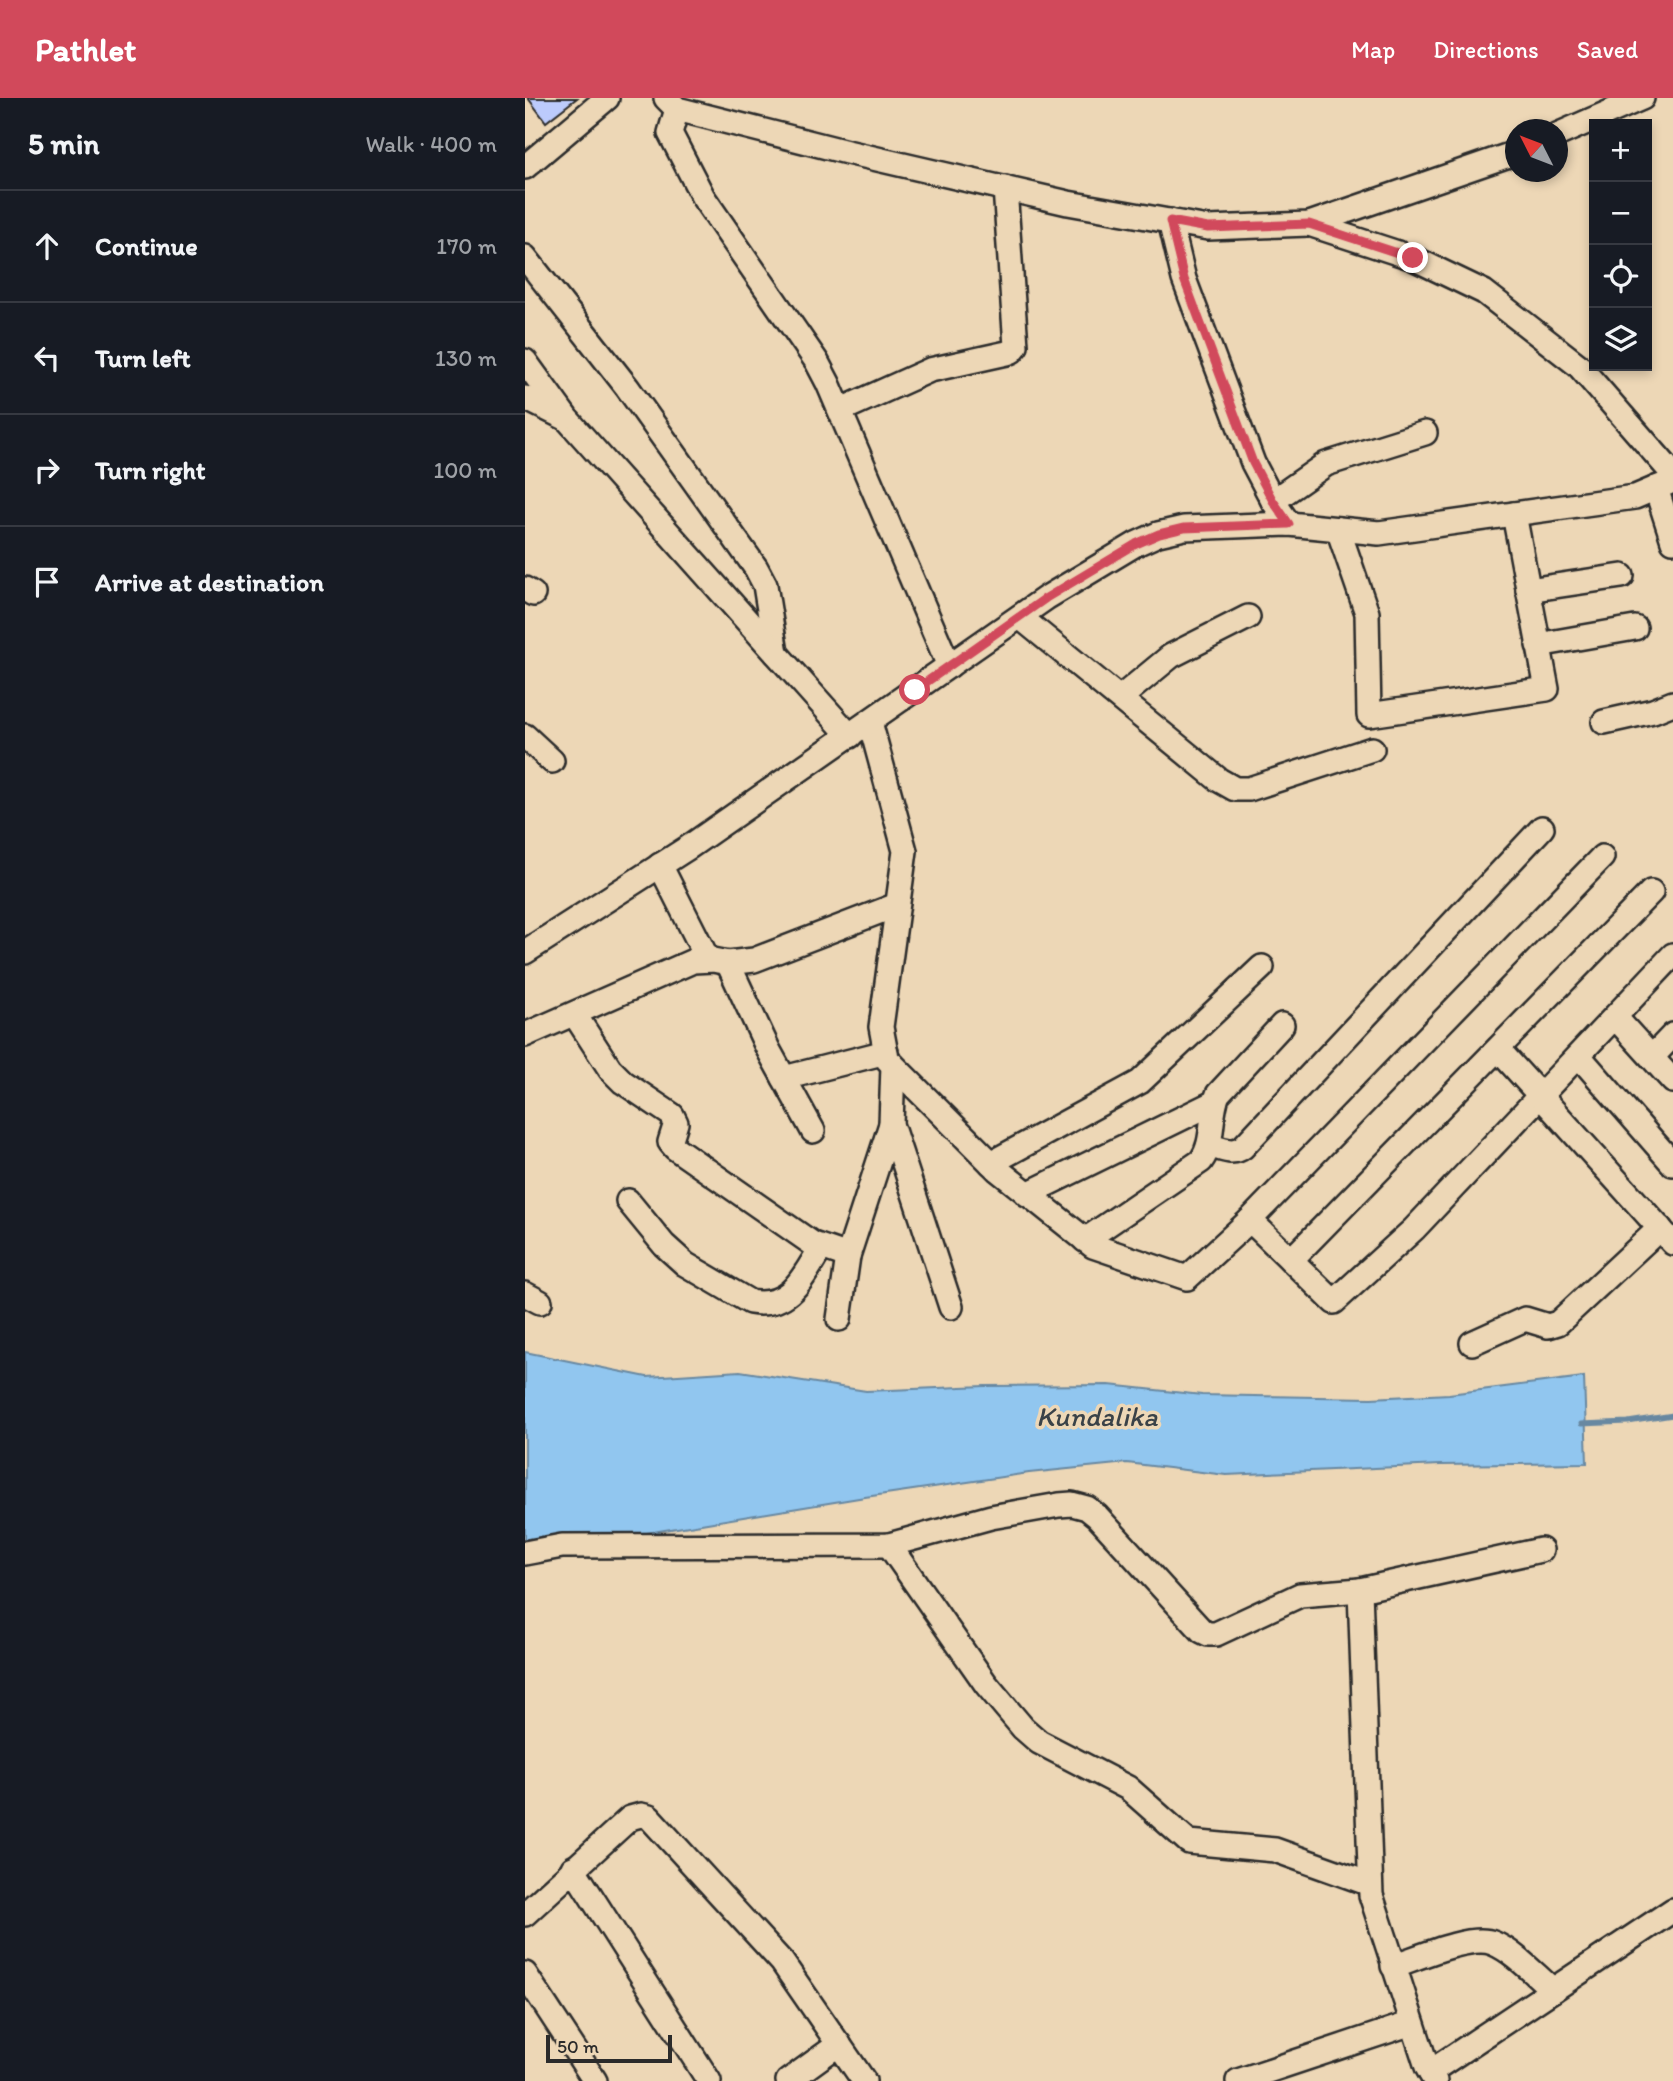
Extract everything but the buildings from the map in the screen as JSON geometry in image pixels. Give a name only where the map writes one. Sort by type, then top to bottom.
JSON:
[{"type":"street","points":[[525,167],[607,98]]},
{"type":"street","points":[[1568,130],[1642,98]]},
{"type":"street","points":[[943,671],[841,410],[817,362],[703,197],[670,132],[671,103],[919,169],[1068,203],[1208,228],[1309,224],[1505,156]]},
{"type":"street","points":[[841,410],[940,368],[1007,353],[1016,346],[1005,188]]},
{"type":"street","points":[[1170,221],[1184,279],[1253,463],[1289,524]]},
{"type":"street","points":[[1309,224],[1413,258],[1484,292],[1579,366],[1669,484],[1673,541]]},
{"type":"street","points":[[525,257],[627,387],[757,568],[765,585],[776,653]]},
{"type":"street","points":[[525,361],[567,419],[850,736]]},
{"type":"street","points":[[525,398],[567,419]]},
{"type":"street","points":[[1273,501],[1326,464],[1426,433]]},
{"type":"street","points":[[525,952],[660,865],[1020,617],[1136,544],[1159,534],[1184,528],[1289,524],[1379,533],[1636,497],[1669,484]]},
{"type":"street","points":[[1338,528],[1367,613],[1369,715],[1547,690],[1514,514]]},
{"type":"street","points":[[1528,590],[1622,576]]},
{"type":"street","points":[[1020,617],[1219,779],[1235,789],[1249,789],[1372,750]]},
{"type":"street","points":[[1119,698],[1171,656],[1248,618]]},
{"type":"street","points":[[1538,645],[1635,628]]},
{"type":"street","points":[[1604,722],[1653,711],[1673,703]]},
{"type":"street","points":[[870,722],[905,851],[881,1027],[889,1058],[891,1124],[951,1307]]},
{"type":"street","points":[[525,736],[552,761]]},
{"type":"street","points":[[1209,1145],[1235,1152],[1243,1147],[1542,828]]},
{"type":"street","points":[[889,1058],[991,1163],[1093,1246],[1187,1278],[1250,1220],[1602,857]]},
{"type":"street","points":[[660,865],[813,1131]]},
{"type":"street","points":[[1291,1260],[1651,892]]},
{"type":"street","points":[[525,1035],[693,961],[754,960],[897,905]]},
{"type":"street","points":[[1250,1220],[1334,1302],[1414,1228],[1673,955]]},
{"type":"street","points":[[991,1163],[1140,1082],[1262,967]]},
{"type":"street","points":[[575,1014],[610,1069],[623,1082],[672,1115],[675,1123],[670,1142],[675,1148],[813,1244],[848,1256]]},
{"type":"street","points":[[1615,1017],[1673,1081]]},
{"type":"street","points":[[1086,1240],[1195,1166],[1206,1154],[1215,1102],[1222,1089],[1282,1025]]},
{"type":"street","points":[[1652,1058],[1673,1035]]},
{"type":"street","points":[[1472,1343],[1525,1319],[1548,1326],[1558,1323],[1666,1235],[1498,1049]]},
{"type":"street","points":[[1579,1056],[1673,1164]]},
{"type":"street","points":[[784,1078],[889,1058]]},
{"type":"street","points":[[1027,1194],[1215,1102]]},
{"type":"street","points":[[839,1319],[848,1256],[891,1124]]},
{"type":"street","points":[[628,1201],[664,1245],[685,1264],[750,1302],[775,1302],[787,1295],[800,1283],[821,1248]]},
{"type":"street","points":[[525,1553],[562,1546],[889,1545],[991,1517],[1072,1504],[1087,1508],[1202,1631],[1216,1634],[1300,1595],[1360,1590],[1541,1549]]},
{"type":"street","points":[[889,1545],[986,1685],[1023,1728],[1039,1742],[1128,1788],[1189,1842],[1275,1850],[1370,1884]]},
{"type":"street","points":[[1360,1590],[1370,1884],[1375,1911],[1432,2077],[1553,1990],[1673,1910]]},
{"type":"street","points":[[525,1914],[630,1818],[641,1815],[649,1817],[782,1962],[864,2081]]},
{"type":"street","points":[[573,1868],[709,2081]]},
{"type":"street","points":[[1394,1966],[1469,1942],[1485,1940],[1503,1948],[1553,1990]]},
{"type":"street","points":[[525,1974],[595,2081]]},
{"type":"street","points":[[1238,2081],[1412,2023]]},
{"type":"street","points":[[788,2081],[839,2044]]},
{"type":"water","points":[[525,1352],[647,1377],[740,1371],[866,1391],[1109,1385],[1202,1395],[1371,1398],[1449,1394],[1584,1377],[1587,1463],[1440,1465],[1226,1475],[1127,1463],[1029,1473],[865,1497],[525,1553]]},
{"type":"waterway","name":"Kundalika","points":[[1581,1424],[1628,1422],[1673,1415]]},
{"type":"route","points":[[915,690],[1046,598],[1136,544],[1159,534],[1184,528],[1289,524],[1253,463],[1184,279],[1170,221],[1208,228],[1309,224],[1413,258]]}]
